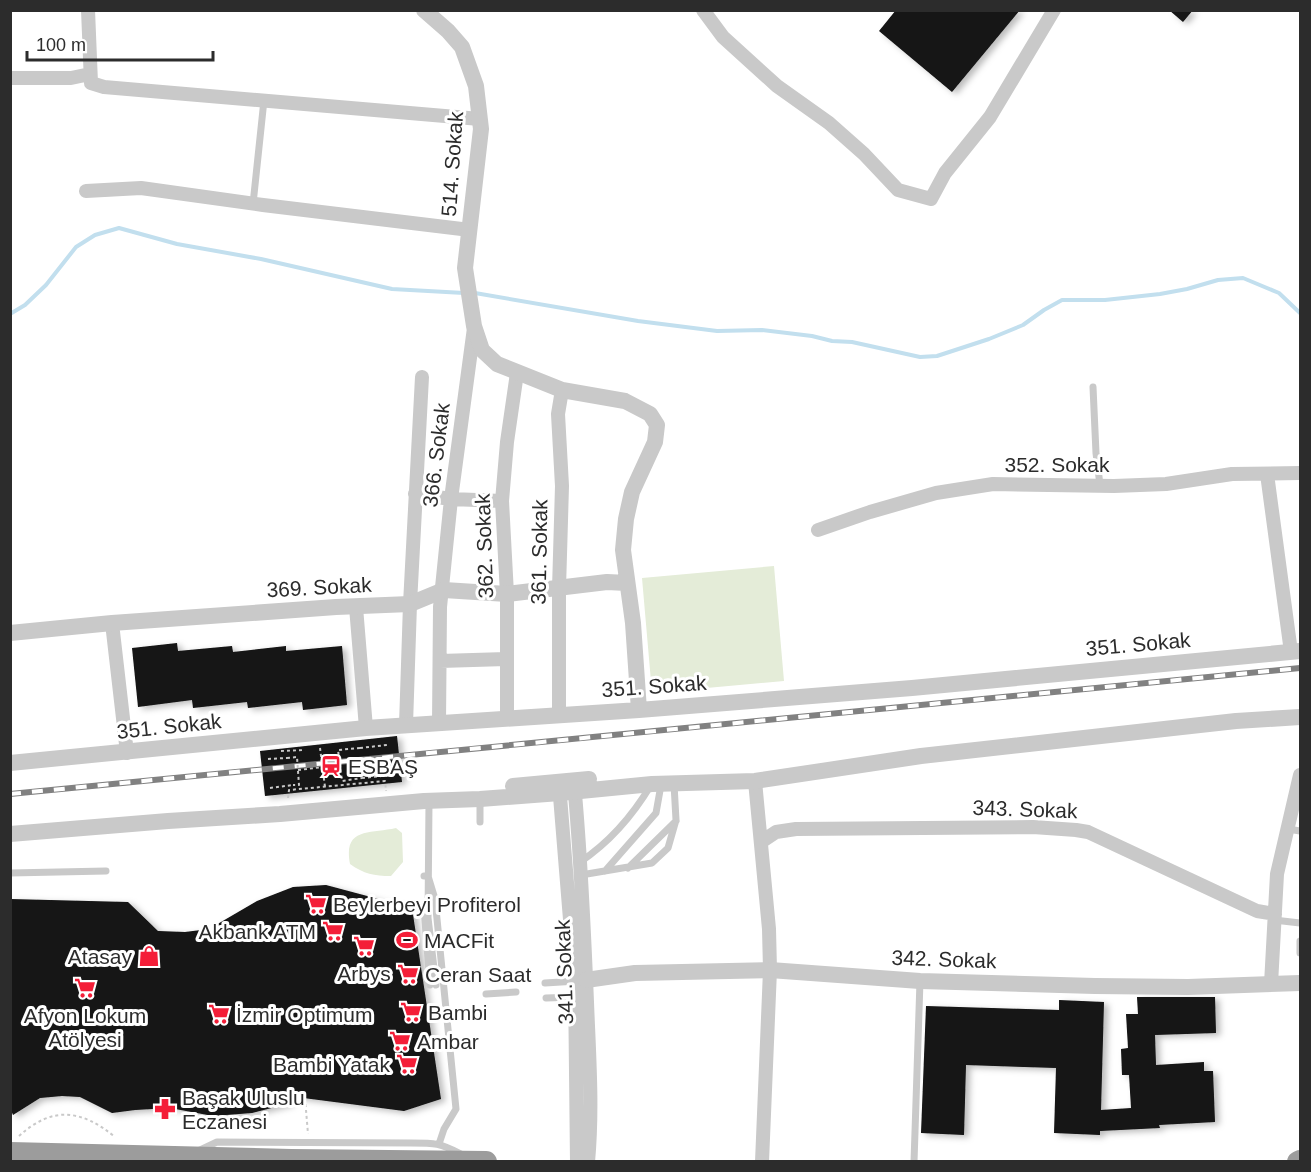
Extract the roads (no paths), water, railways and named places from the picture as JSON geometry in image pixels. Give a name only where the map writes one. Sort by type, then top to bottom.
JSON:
[{"type":"highway","points":[[13,1145],[134,1156],[479,1161]]},
{"type":"street","points":[[88,10],[91,83],[104,87],[480,118]]},
{"type":"street","name":"514. Sokak","points":[[424,10],[462,47],[476,86],[481,129],[465,268],[474,326],[482,351],[497,364],[562,390],[625,401],[650,414],[657,425],[655,442],[632,492],[626,519],[623,550],[627,583]]},
{"type":"street","points":[[703,10],[723,38],[777,86],[829,123],[864,154],[898,190],[931,199],[945,172],[990,117],[1054,10]]},
{"type":"street","points":[[10,78],[71,78],[90,74]]},
{"type":"street","points":[[86,191],[141,188],[470,230]]},
{"type":"street","name":"366. Sokak","points":[[439,723],[440,607],[444,590],[451,499],[474,326]]},
{"type":"street","name":"362. Sokak","points":[[507,718],[507,594],[502,501],[507,442],[517,373]]},
{"type":"street","points":[[406,725],[422,377]]},
{"type":"street","name":"361. Sokak","points":[[560,715],[559,589],[562,486],[558,414],[562,390]]},
{"type":"street","name":"352. Sokak","points":[[818,530],[936,493],[993,484],[1166,484],[1232,474],[1300,473]]},
{"type":"street","points":[[1267,474],[1296,652]]},
{"type":"street","points":[[415,494],[451,499],[502,501]]},
{"type":"street","name":"369. Sokak","points":[[10,633],[112,623],[410,604],[444,590],[507,594],[607,582],[627,583]]},
{"type":"street","points":[[627,583],[639,710]]},
{"type":"street","points":[[356,607],[366,728]]},
{"type":"street","points":[[112,623],[127,753]]},
{"type":"street","name":"351. Sokak","points":[[10,763],[366,728],[639,710],[912,688],[1296,652]]},
{"type":"street","points":[[440,661],[506,659]]},
{"type":"street","points":[[431,800],[480,788],[755,780],[921,756],[1236,721],[1300,717]]},
{"type":"street","points":[[1271,984],[1277,874],[1294,830],[1300,775]]},
{"type":"street","points":[[755,780],[769,929],[770,970],[762,1161]]},
{"type":"street","points":[[10,834],[431,800],[480,799],[567,787]]},
{"type":"street","name":"341. Sokak","points":[[567,787],[581,868],[580,980],[575,997],[577,1161]]},
{"type":"street","name":"341. Sokak","points":[[567,787],[591,1130],[588,1161]]},
{"type":"street","name":"343. Sokak","points":[[761,842],[776,832],[796,829],[1033,827],[1076,830],[1088,832],[1274,917]]},
{"type":"street","name":"342. Sokak","points":[[580,980],[635,973],[770,970],[920,981],[1095,986],[1188,987],[1300,983]]},
{"type":"lane","points":[[253,204],[264,100]]},
{"type":"lane","points":[[1093,387],[1100,485]]},
{"type":"lane","points":[[581,868],[605,871],[652,863],[668,848],[676,820],[662,784]]},
{"type":"lane","points":[[581,868],[639,804],[662,784]]},
{"type":"lane","points":[[605,871],[656,813],[662,784]]},
{"type":"lane","points":[[480,799],[480,822]]},
{"type":"lane","points":[[431,800],[424,922],[433,985]]},
{"type":"lane","points":[[628,868],[676,820]]},
{"type":"lane","points":[[10,873],[106,871]]},
{"type":"lane","points":[[426,876],[435,899],[456,1109],[444,1129],[439,1144]]},
{"type":"lane","points":[[1274,917],[1300,923]]},
{"type":"lane","points":[[1300,941],[1300,953]]},
{"type":"lane","points":[[545,983],[580,980]]},
{"type":"lane","points":[[914,1161],[920,981]]},
{"type":"lane","points":[[486,994],[516,992]]},
{"type":"lane","points":[[546,998],[575,997]]},
{"type":"lane","points":[[192,1157],[217,1142],[308,1142],[439,1144],[479,1161]]},
{"type":"waterway","points":[[10,314],[25,305],[46,285],[76,247],[95,235],[119,228],[177,244],[261,259],[392,289],[464,293]]},
{"type":"waterway","points":[[475,293],[638,321],[717,331],[762,330],[812,336],[920,357],[937,356],[989,339],[1023,325],[1062,300],[1105,300],[1160,294],[1218,280],[1243,278],[1279,293],[1300,313]]},
{"type":"railway","points":[[10,794],[1300,668]]},
{"type":"place","name":"ESBAŞ","points":[[331,766]]},
{"type":"place","name":"Beylerbeyi Profiterol","points":[[316,904]]},
{"type":"place","name":"Akbank ATM","points":[[333,931]]},
{"type":"place","name":"MACFit","points":[[407,940]]},
{"type":"place","name":"Arbys","points":[[364,946]]},
{"type":"place","name":"Atasay","points":[[149,956]]},
{"type":"place","name":"Ceran Saat","points":[[408,974]]},
{"type":"place","name":"Afyon Lokum Atölyesi","points":[[85,988]]},
{"type":"place","name":"Bambi","points":[[411,1012]]},
{"type":"place","name":"İzmir Optimum","points":[[219,1014]]},
{"type":"place","name":"Ambar","points":[[400,1041]]},
{"type":"place","name":"Bambi Yatak","points":[[407,1064]]},
{"type":"place","name":"Başak Uluslu Eczanesi","points":[[165,1109]]}]
